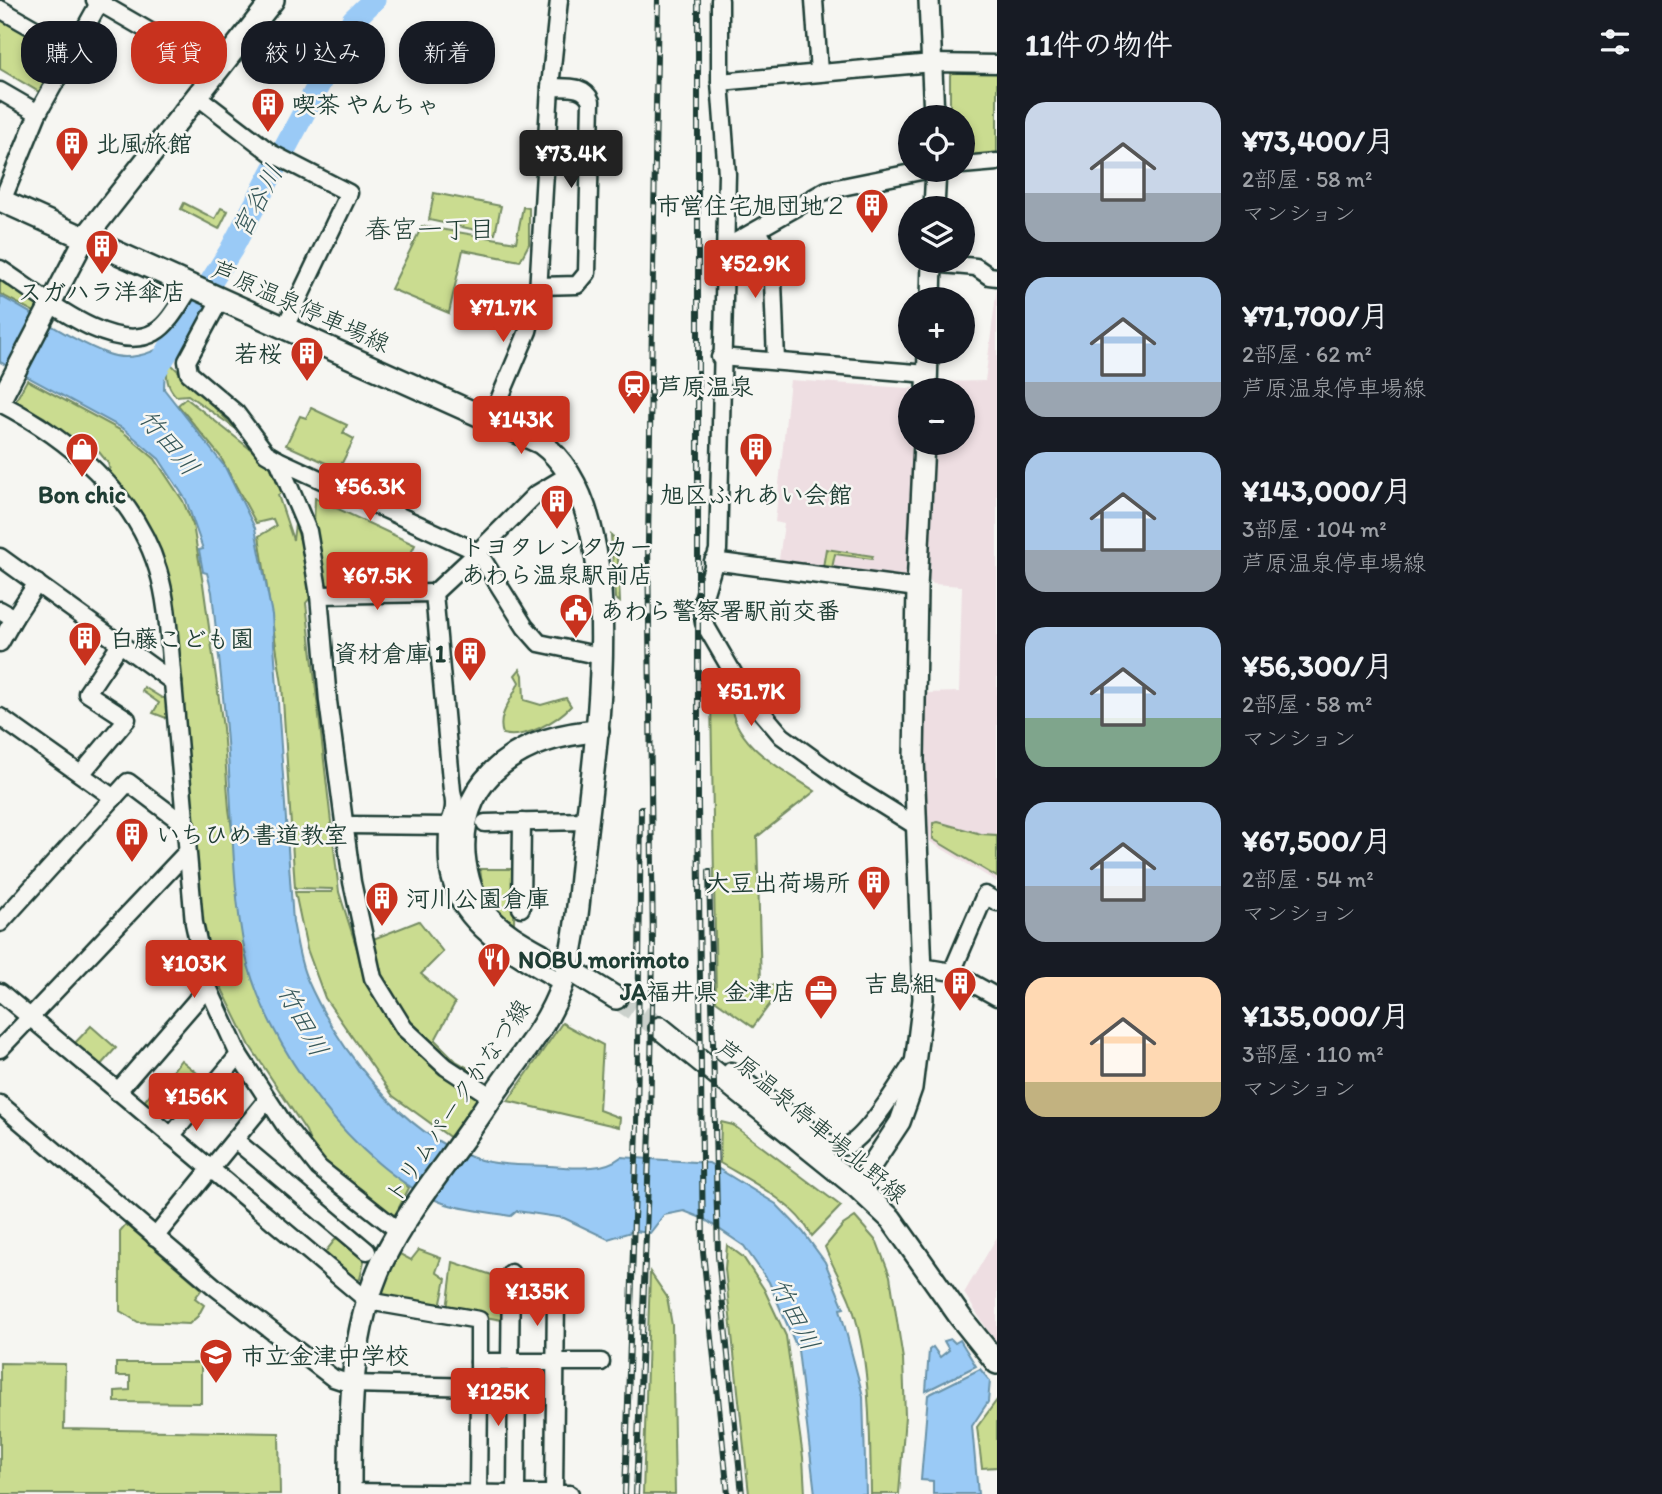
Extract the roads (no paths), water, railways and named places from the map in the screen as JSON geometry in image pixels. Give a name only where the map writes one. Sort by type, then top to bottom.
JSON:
[{"type":"main road","points":[[227,59],[273,0]]},
{"type":"main road","points":[[85,238],[207,84]]},
{"type":"main road","name":"芦原温泉停車場線","points":[[1,201],[491,419],[541,443],[570,474]]},
{"type":"main road","points":[[541,954],[498,927],[479,905],[470,887],[464,850],[469,812],[490,774],[509,758],[561,734],[597,731],[600,656],[598,576],[594,539],[581,495],[570,474]]},
{"type":"main road","name":"トリムパークかなづ線","points":[[350,1493],[351,1384],[368,1301],[384,1260],[488,1103],[535,1039],[571,979],[576,911],[597,731]]},
{"type":"main road","points":[[571,979],[616,998]]},
{"type":"main road","name":"芦原温泉停車場北野線","points":[[660,1028],[857,1187],[891,1219],[961,1318],[997,1363]]},
{"type":"street","points":[[491,419],[527,331],[539,286],[550,87],[559,0]]},
{"type":"street","points":[[720,0],[720,82],[727,174],[720,357],[718,550],[701,606],[705,623],[743,690],[782,736],[847,783],[916,826]]},
{"type":"street","points":[[814,0],[819,72]]},
{"type":"street","points":[[929,0],[934,105]]},
{"type":"street","points":[[87,21],[97,2],[131,21]]},
{"type":"street","points":[[0,9],[21,21]]},
{"type":"street","points":[[720,82],[932,63],[997,64]]},
{"type":"street","points":[[1,201],[38,113],[54,84]]},
{"type":"street","points":[[539,286],[577,285],[587,273],[591,101],[585,91],[579,88],[550,87]]},
{"type":"street","points":[[0,91],[38,113]]},
{"type":"street","points":[[197,96],[271,153],[349,193],[285,327]]},
{"type":"street","points":[[975,164],[997,162]]},
{"type":"street","points":[[724,248],[827,190],[898,176]]},
{"type":"street","points":[[758,231],[772,255],[776,361]]},
{"type":"street","points":[[85,238],[50,300],[1,399],[77,454],[115,492],[138,524],[159,573],[173,682],[194,923],[208,987],[239,1055],[267,1100],[318,1168],[403,1228]]},
{"type":"street","points":[[975,267],[989,276],[997,277]]},
{"type":"street","points":[[0,269],[82,323],[110,336],[137,340],[157,331],[192,285]]},
{"type":"street","points":[[217,297],[187,361],[189,373],[236,414],[266,453],[478,552],[525,627],[539,643],[600,656]]},
{"type":"street","points":[[720,357],[776,361],[898,378]]},
{"type":"street","points":[[857,1187],[900,1122],[912,1088],[918,1056],[923,999],[916,826],[917,588],[923,455]]},
{"type":"street","points":[[278,460],[308,531],[319,595],[328,701],[352,882],[373,978],[404,1028],[488,1103]]},
{"type":"street","points":[[319,595],[434,593],[534,495],[570,474]]},
{"type":"street","points":[[0,557],[173,682]]},
{"type":"street","points":[[713,561],[917,588]]},
{"type":"street","points":[[0,643],[7,614],[37,583]]},
{"type":"street","points":[[434,593],[452,791],[456,802],[448,826],[450,878],[466,909],[505,949],[571,979]]},
{"type":"street","points":[[81,774],[127,719],[87,693],[120,645]]},
{"type":"street","points":[[0,717],[114,798]]},
{"type":"street","points":[[0,923],[128,782],[185,825]]},
{"type":"street","points":[[485,823],[587,821]]},
{"type":"street","points":[[521,908],[522,822]]},
{"type":"street","points":[[346,825],[448,826]]},
{"type":"street","points":[[0,1049],[186,853]]},
{"type":"street","points":[[952,972],[985,895],[997,902]]},
{"type":"street","points":[[922,967],[952,972],[997,997]]},
{"type":"street","points":[[117,1092],[208,987]]},
{"type":"street","points":[[0,992],[368,1301],[510,1324]]},
{"type":"street","points":[[171,1136],[239,1055]]},
{"type":"street","points":[[731,1071],[830,1145],[839,1147],[851,1143],[884,1107],[918,1056]]},
{"type":"street","points":[[155,1237],[267,1100]]},
{"type":"street","points":[[0,1104],[155,1237],[333,1378],[351,1384],[480,1387]]},
{"type":"street","points":[[235,1140],[368,1251]]},
{"type":"street","points":[[511,1273],[515,1494]]},
{"type":"street","points":[[554,1494],[556,1294]]},
{"type":"street","points":[[478,1494],[479,1320]]},
{"type":"street","points":[[480,1362],[601,1362]]},
{"type":"street","points":[[350,1493],[570,1494]]},
{"type":"water","name":"竹田川","points":[[0,296],[108,354],[138,356],[166,344],[173,349],[165,362],[164,389],[225,467],[255,528],[272,615],[293,922],[307,979],[354,1059],[397,1109],[447,1146],[474,1158],[502,1164],[577,1168],[605,1165],[621,1157],[709,1163],[776,1204],[803,1232],[825,1262],[844,1308],[840,1309],[863,1396],[866,1494],[815,1494],[798,1350],[769,1282],[744,1246],[704,1219],[684,1211],[664,1215],[650,1233],[634,1231],[608,1239],[564,1218],[517,1211],[511,1216],[443,1203],[410,1187],[378,1163],[318,1099],[271,1024],[255,987],[245,952],[236,885],[226,727],[212,592],[207,573],[203,572],[199,550],[203,549],[186,500],[159,459],[124,429],[0,362]]},
{"type":"water","points":[[951,1339],[955,1343],[960,1340],[976,1366],[926,1391],[929,1350],[933,1347],[940,1357],[949,1350],[944,1341]]},
{"type":"water","points":[[980,1369],[990,1381],[988,1402],[972,1426],[978,1494],[933,1494],[933,1481],[921,1480],[928,1395]]},
{"type":"waterway","name":"宮谷川","points":[[154,373],[231,250],[353,20],[374,0]]},
{"type":"tunnel","points":[[541,954],[579,975]]},
{"type":"tunnel","points":[[616,998],[660,1028]]},
{"type":"railway","points":[[636,1494],[650,1129],[653,949],[648,541],[658,0]]},
{"type":"railway","points":[[698,0],[698,802],[703,1252],[728,1494]]},
{"type":"railway","points":[[625,1494],[637,1126],[641,808]]},
{"type":"railway","points":[[709,871],[718,1256],[742,1494]]},
{"type":"place","name":"喫茶 やんちゃ","points":[[268,134]]},
{"type":"place","name":"北風旅館","points":[[72,173]]},
{"type":"place","name":"市営住宅旭団地２","points":[[872,235]]},
{"type":"place","name":"スガハラ洋傘店","points":[[102,276]]},
{"type":"place","name":"若桜","points":[[307,383]]},
{"type":"place","name":"芦原温泉","points":[[634,416]]},
{"type":"place","name":"Bon chic","points":[[82,479]]},
{"type":"place","name":"旭区ふれあい会館","points":[[756,479]]},
{"type":"place","name":"トヨタレンタカー あわら温泉駅前店","points":[[557,531]]},
{"type":"place","name":"あわら警察署駅前交番","points":[[576,640]]},
{"type":"place","name":"白藤こども園","points":[[85,668]]},
{"type":"place","name":"資材倉庫 1","points":[[470,683]]},
{"type":"place","name":"いちひめ書道教室","points":[[132,864]]},
{"type":"place","name":"大豆出荷場所","points":[[874,912]]},
{"type":"place","name":"河川公園倉庫","points":[[382,928]]},
{"type":"place","name":"NOBU morimoto","points":[[494,989]]},
{"type":"place","name":"吉島組","points":[[960,1013]]},
{"type":"place","name":"JA福井県 金津店","points":[[821,1021]]},
{"type":"place","name":"市立金津中学校","points":[[216,1385]]},
{"type":"district","name":"春宮一丁目","points":[[430,229]]}]
